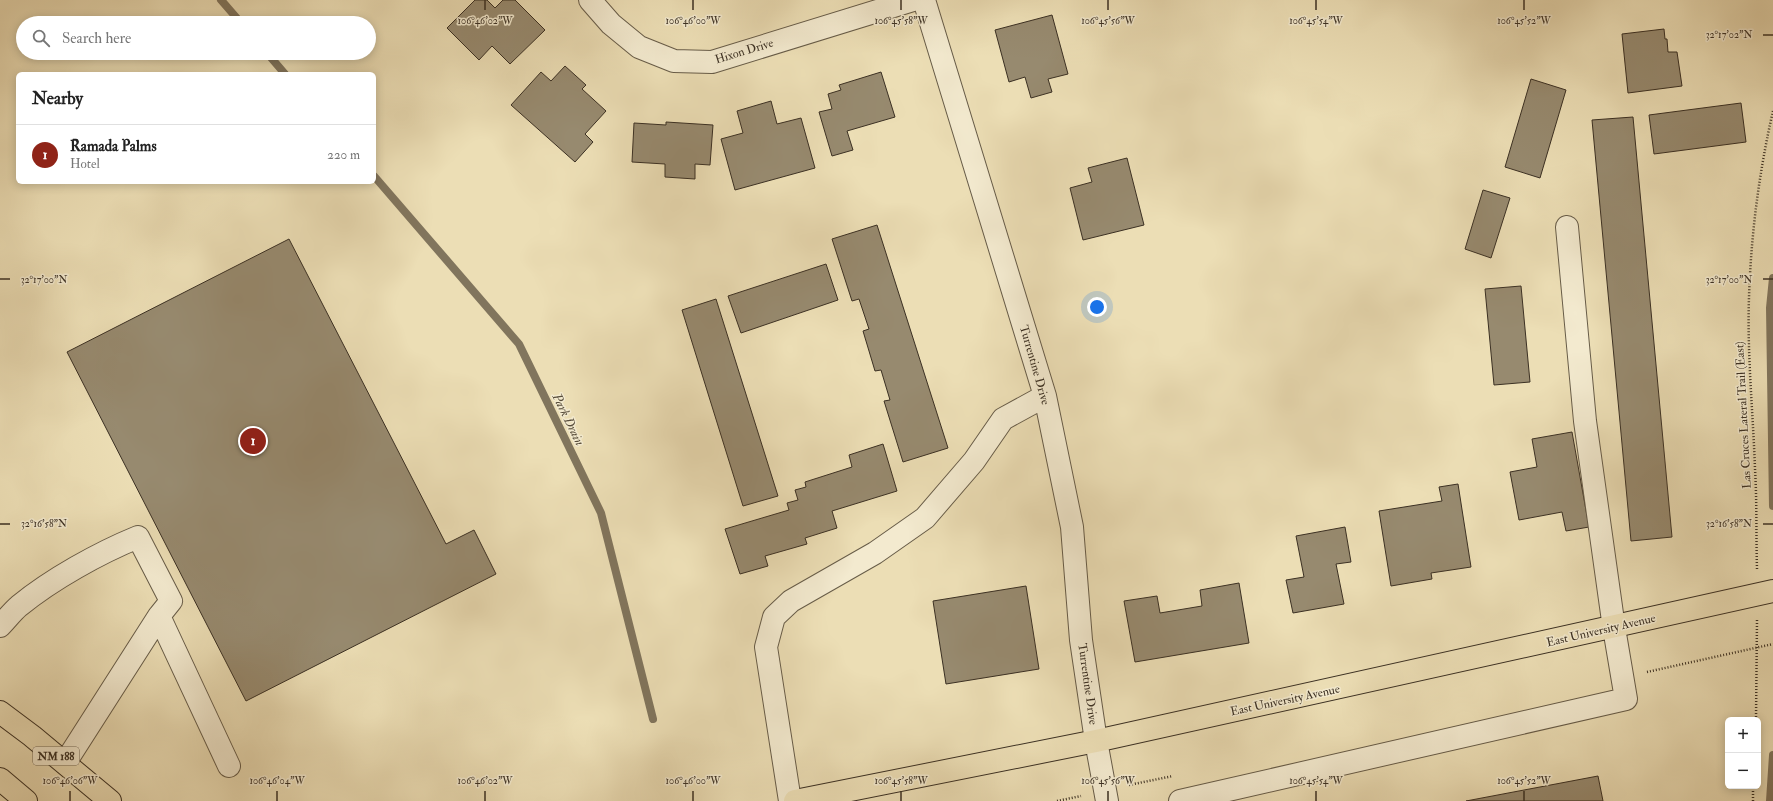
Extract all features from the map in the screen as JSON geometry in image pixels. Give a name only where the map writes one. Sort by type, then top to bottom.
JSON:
[{"type":"main road","name":"East University Avenue","points":[[795,801],[1096,741],[1614,628],[1765,593]]},
{"type":"main road","name":"NM 188","points":[[0,712],[65,763],[110,801]]},
{"type":"main road","points":[[0,779],[26,801]]},
{"type":"street","name":"Hixon Drive","points":[[590,0],[611,24],[639,47],[674,61],[712,62],[913,0]]},
{"type":"street","name":"Turrentine Drive","points":[[924,0],[1046,396],[1072,527],[1081,640],[1096,741],[1107,801]]},
{"type":"street","points":[[1180,801],[1626,699],[1614,628],[1585,421],[1567,227]]},
{"type":"street","points":[[790,801],[766,647],[774,617],[791,601],[875,553],[925,518],[974,461],[1003,419],[1046,396]]},
{"type":"street","points":[[0,626],[18,606],[59,579],[119,545],[138,537],[171,601],[159,616],[65,763]]},
{"type":"street","points":[[159,616],[229,766]]},
{"type":"path","name":"Las Cruces Lateral Trail (East)","points":[[1756,717],[1765,593],[1755,470],[1748,349],[1749,297],[1752,250],[1760,175],[1773,112]]},
{"type":"path","points":[[1753,789],[1753,801]]},
{"type":"building","points":[[475,0],[487,0],[495,8],[503,0],[515,0],[545,30],[510,64],[492,46],[479,60],[447,28]]},
{"type":"building","points":[[1052,15],[1068,74],[1048,79],[1052,92],[1031,98],[1025,77],[1009,82],[995,30]]},
{"type":"building","points":[[1664,29],[1665,39],[1667,39],[1668,52],[1677,52],[1682,86],[1628,93],[1622,34]]},
{"type":"building","points":[[565,66],[586,85],[582,89],[606,111],[585,134],[593,142],[575,162],[511,105],[541,72],[551,81]]},
{"type":"building","points":[[881,72],[895,117],[847,131],[853,150],[832,156],[819,112],[832,109],[828,94],[841,90],[839,85]]},
{"type":"building","points":[[1531,79],[1566,90],[1540,178],[1505,167]]},
{"type":"building","points":[[771,101],[777,124],[801,118],[815,168],[735,190],[721,139],[743,133],[737,111]]},
{"type":"building","points":[[1741,103],[1746,142],[1654,154],[1649,115]]},
{"type":"building","points":[[1633,117],[1672,537],[1631,541],[1592,120]]},
{"type":"building","points":[[666,122],[713,125],[710,165],[695,164],[695,179],[665,177],[665,164],[632,162],[634,123],[666,125]]},
{"type":"building","points":[[1127,158],[1144,225],[1083,240],[1070,188],[1092,182],[1088,168]]},
{"type":"building","points":[[1483,190],[1510,198],[1491,258],[1465,249]]},
{"type":"building","points":[[877,225],[948,448],[903,462],[884,401],[890,400],[881,370],[875,371],[863,331],[869,329],[859,299],[852,301],[832,239]]},
{"type":"building","points":[[289,239],[446,544],[474,530],[496,574],[246,701],[67,352]]},
{"type":"building","points":[[826,264],[838,300],[741,333],[728,296]]},
{"type":"building","points":[[1521,286],[1530,382],[1494,385],[1485,289]]},
{"type":"building","points":[[716,299],[778,496],[743,506],[682,310]]},
{"type":"building","points":[[1572,432],[1589,527],[1566,531],[1562,512],[1519,520],[1510,472],[1537,467],[1532,439]]},
{"type":"building","points":[[883,444],[897,491],[832,511],[837,528],[805,538],[807,544],[765,556],[768,566],[740,574],[725,529],[789,510],[787,503],[798,500],[795,490],[806,487],[805,482],[852,467],[849,455]]},
{"type":"building","points":[[1458,484],[1471,567],[1431,573],[1432,579],[1391,586],[1379,511],[1442,501],[1439,487]]},
{"type":"building","points":[[1345,527],[1351,562],[1336,564],[1344,604],[1293,613],[1286,580],[1304,577],[1296,536]]},
{"type":"building","points":[[1239,583],[1249,643],[1135,662],[1124,601],[1157,596],[1160,613],[1202,606],[1200,590]]},
{"type":"building","points":[[1026,586],[1039,669],[946,684],[933,601]]},
{"type":"building","points":[[1598,776],[1603,801],[1466,801]]},
{"type":"waterway","name":"Park Drain","points":[[221,0],[235,16]]},
{"type":"waterway","name":"Park Drain","points":[[273,60],[283,72]]},
{"type":"waterway","name":"Park Drain","points":[[376,178],[519,344],[601,513],[653,719]]},
{"type":"waterway","points":[[1773,278],[1770,308],[1773,506]]},
{"type":"waterway","points":[[1770,801],[1773,755]]},
{"type":"place","name":"Ramada Palms","points":[[253,441]]}]
